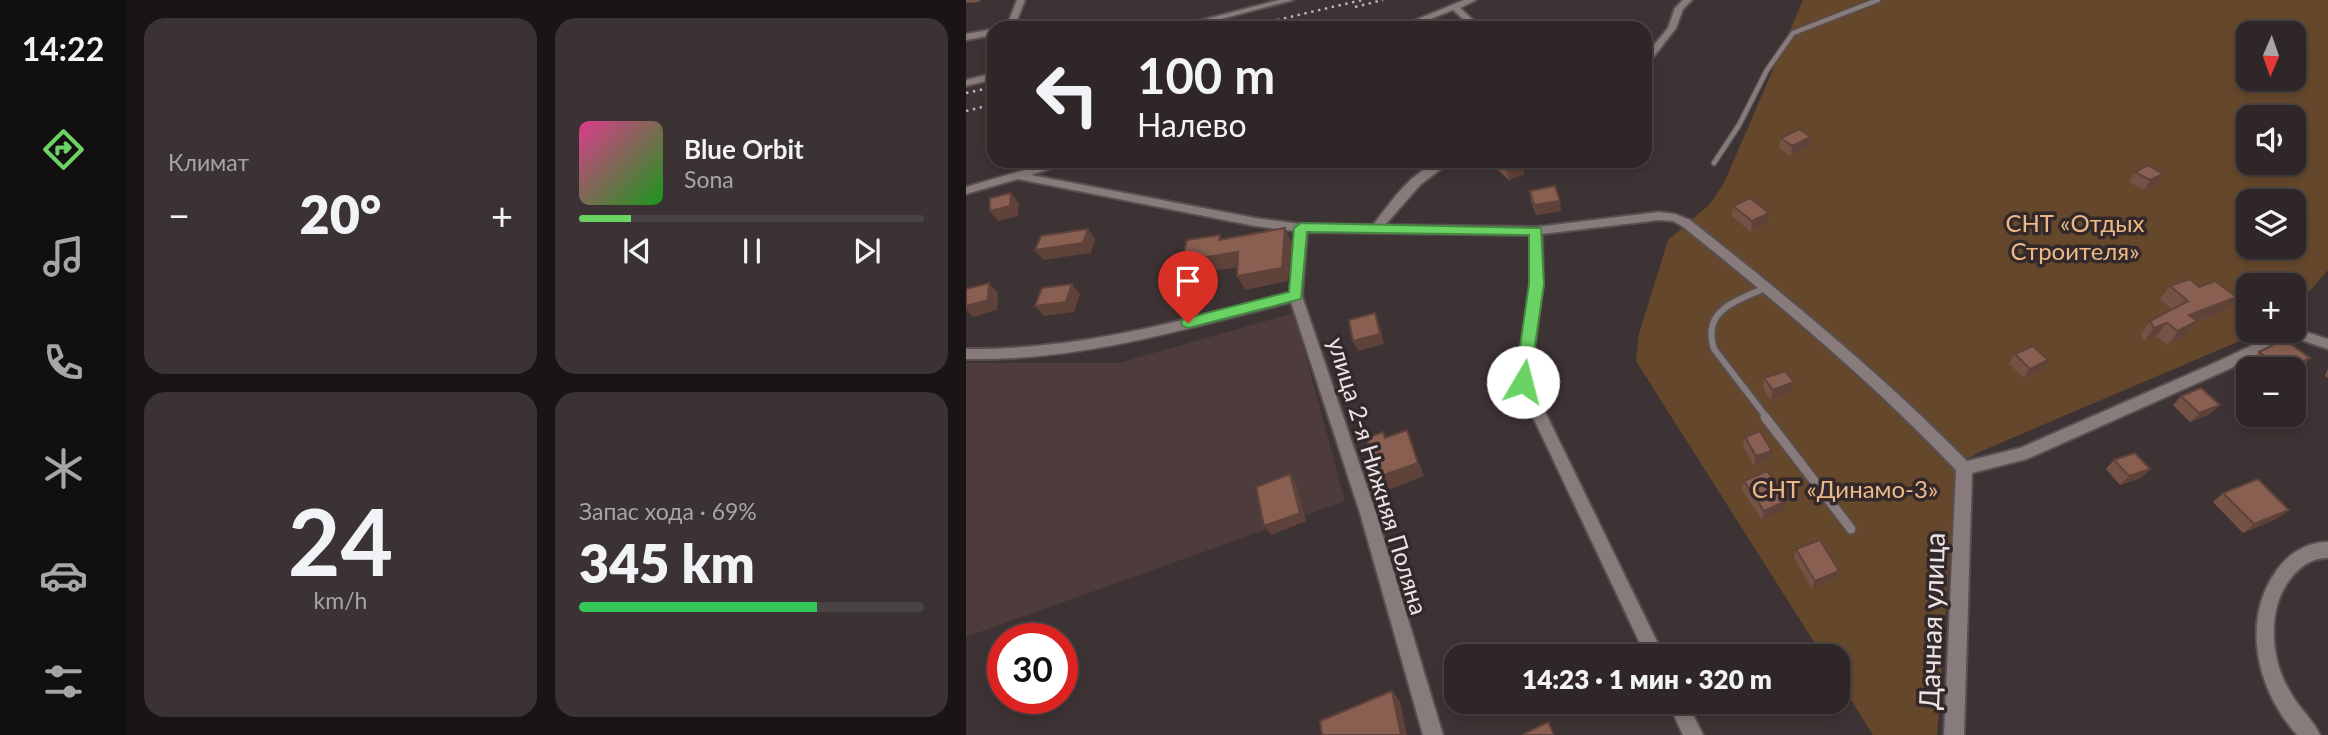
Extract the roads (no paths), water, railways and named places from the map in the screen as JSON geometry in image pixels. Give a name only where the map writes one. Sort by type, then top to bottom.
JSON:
[{"type":"street","points":[[1012,21],[1020,0]]},
{"type":"street","points":[[1203,21],[1289,0]]},
{"type":"street","points":[[1417,21],[1472,0]]},
{"type":"street","points":[[1652,53],[1672,28],[1679,8],[1688,0]]},
{"type":"street","points":[[1453,6],[1470,21]]},
{"type":"street","points":[[966,37],[987,33]]},
{"type":"street","points":[[966,83],[987,78]]},
{"type":"street","points":[[966,191],[1045,168]]},
{"type":"street","points":[[1375,230],[1431,168]]},
{"type":"street","points":[[1019,176],[1255,222],[1301,228],[1536,231],[1659,216],[1675,218],[1686,223],[1767,287],[1924,426],[1964,468],[2022,454],[2224,365],[2291,332],[2328,344]]},
{"type":"street","name":"улица 2-я Нижняя Поляна","points":[[1301,228],[1296,296],[1368,513],[1433,735]]},
{"type":"street","points":[[1536,231],[1537,284],[1523,382],[1649,644]]},
{"type":"street","points":[[966,354],[1004,356],[1107,342],[1296,296]]},
{"type":"street","name":"Дачная улица","points":[[1954,735],[1964,468]]},
{"type":"street","points":[[2310,735],[2298,723],[2273,676],[2264,642],[2264,618],[2280,577],[2295,561],[2319,550],[2328,550]]},
{"type":"street","points":[[1683,714],[1693,735]]},
{"type":"lane","points":[[1714,163],[1740,125],[1766,71],[1793,33],[1878,0]]},
{"type":"lane","points":[[1767,287],[1716,313],[1709,326],[1708,337],[1714,349],[1851,529]]},
{"type":"railway","points":[[1273,21],[1362,0]]},
{"type":"railway","points":[[1355,7],[1383,0]]},
{"type":"railway","points":[[966,93],[987,88]]},
{"type":"railway","points":[[966,111],[987,106]]},
{"type":"park label","name":"СНТ «Отдых Строителя»","points":[[2075,238]]},
{"type":"park label","name":"СНТ «Динамо-3»","points":[[1845,490]]}]
